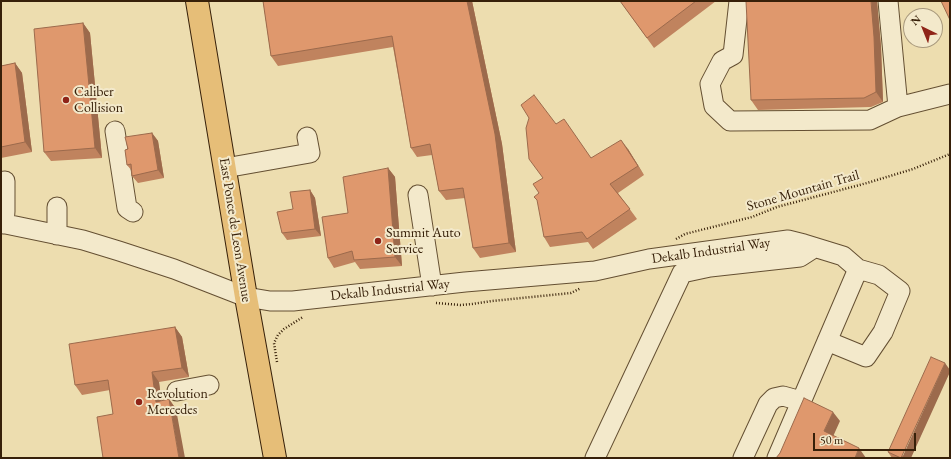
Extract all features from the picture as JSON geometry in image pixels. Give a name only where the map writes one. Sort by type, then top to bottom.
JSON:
[{"type":"main road","name":"East Ponce de Leon Avenue","points":[[197,1],[246,297],[275,458]]},
{"type":"street","points":[[739,1],[733,55],[722,61],[710,84],[714,106],[730,120],[870,120],[898,106],[950,94]]},
{"type":"street","points":[[888,1],[898,106]]},
{"type":"street","points":[[115,131],[127,208],[133,212]]},
{"type":"street","points":[[225,168],[310,153],[307,137]]},
{"type":"street","points":[[2,224],[5,211],[5,181]]},
{"type":"street","points":[[418,195],[433,294]]},
{"type":"street","points":[[57,207],[57,235]]},
{"type":"street","name":"Dekalb Industrial Way","points":[[2,224],[83,240],[134,255],[246,297],[270,301],[433,294],[595,271],[649,259],[788,240],[814,248]]},
{"type":"street","points":[[595,458],[682,273],[710,267],[800,257],[814,248],[843,256],[858,269],[878,275],[900,291],[882,332],[866,357],[827,341]]},
{"type":"street","points":[[777,458],[858,269]]},
{"type":"street","points":[[177,391],[208,385]]},
{"type":"street","points":[[742,458],[768,404],[774,398],[783,396],[801,402]]},
{"type":"path","name":"Stone Mountain Trail","points":[[672,242],[685,234],[752,217],[778,206],[867,183],[912,169],[950,154]]},
{"type":"path","points":[[433,294],[460,305],[571,293],[581,288],[595,271]]},
{"type":"path","points":[[278,365],[274,343],[278,335],[284,329],[304,316]]},
{"type":"building","points":[[263,1],[467,1],[495,134],[509,243],[473,248],[463,188],[439,191],[430,144],[411,148],[392,36],[271,56]]},
{"type":"building","points":[[620,1],[696,1],[647,38]]},
{"type":"building","points":[[746,1],[871,1],[876,92],[864,98],[751,100]]},
{"type":"building","points":[[941,1],[950,1],[950,20]]},
{"type":"building","points":[[83,23],[95,148],[44,152],[34,29]]},
{"type":"building","points":[[15,63],[25,142],[1,147],[1,66]]},
{"type":"building","points":[[534,95],[556,124],[564,119],[591,158],[621,140],[638,166],[610,184],[630,209],[587,239],[582,232],[544,237],[537,200],[534,197],[539,193],[533,184],[543,178],[529,159],[526,128],[529,118],[521,105]]},
{"type":"building","points":[[152,133],[158,170],[132,176],[131,164],[127,165],[125,150],[128,149],[125,137]]},
{"type":"building","points":[[388,168],[395,257],[354,260],[352,251],[328,258],[322,217],[348,213],[343,177]]},
{"type":"building","points":[[310,190],[315,229],[282,233],[277,212],[293,209],[290,192]]},
{"type":"building","name":"Revolution Mercedes","points":[[175,327],[182,368],[152,372],[156,402],[169,399],[179,458],[103,458],[97,417],[113,414],[108,380],[75,385],[69,344]]},
{"type":"building","points":[[931,357],[945,363],[901,458],[888,452]]},
{"type":"building","points":[[804,398],[833,412],[824,431],[859,448],[855,458],[776,458],[780,453]]},
{"type":"place","name":"Caliber Collision","points":[[66,100]]},
{"type":"place","name":"Summit Auto Service","points":[[378,241]]},
{"type":"place","name":"Revolution Mercedes","points":[[139,402]]}]
